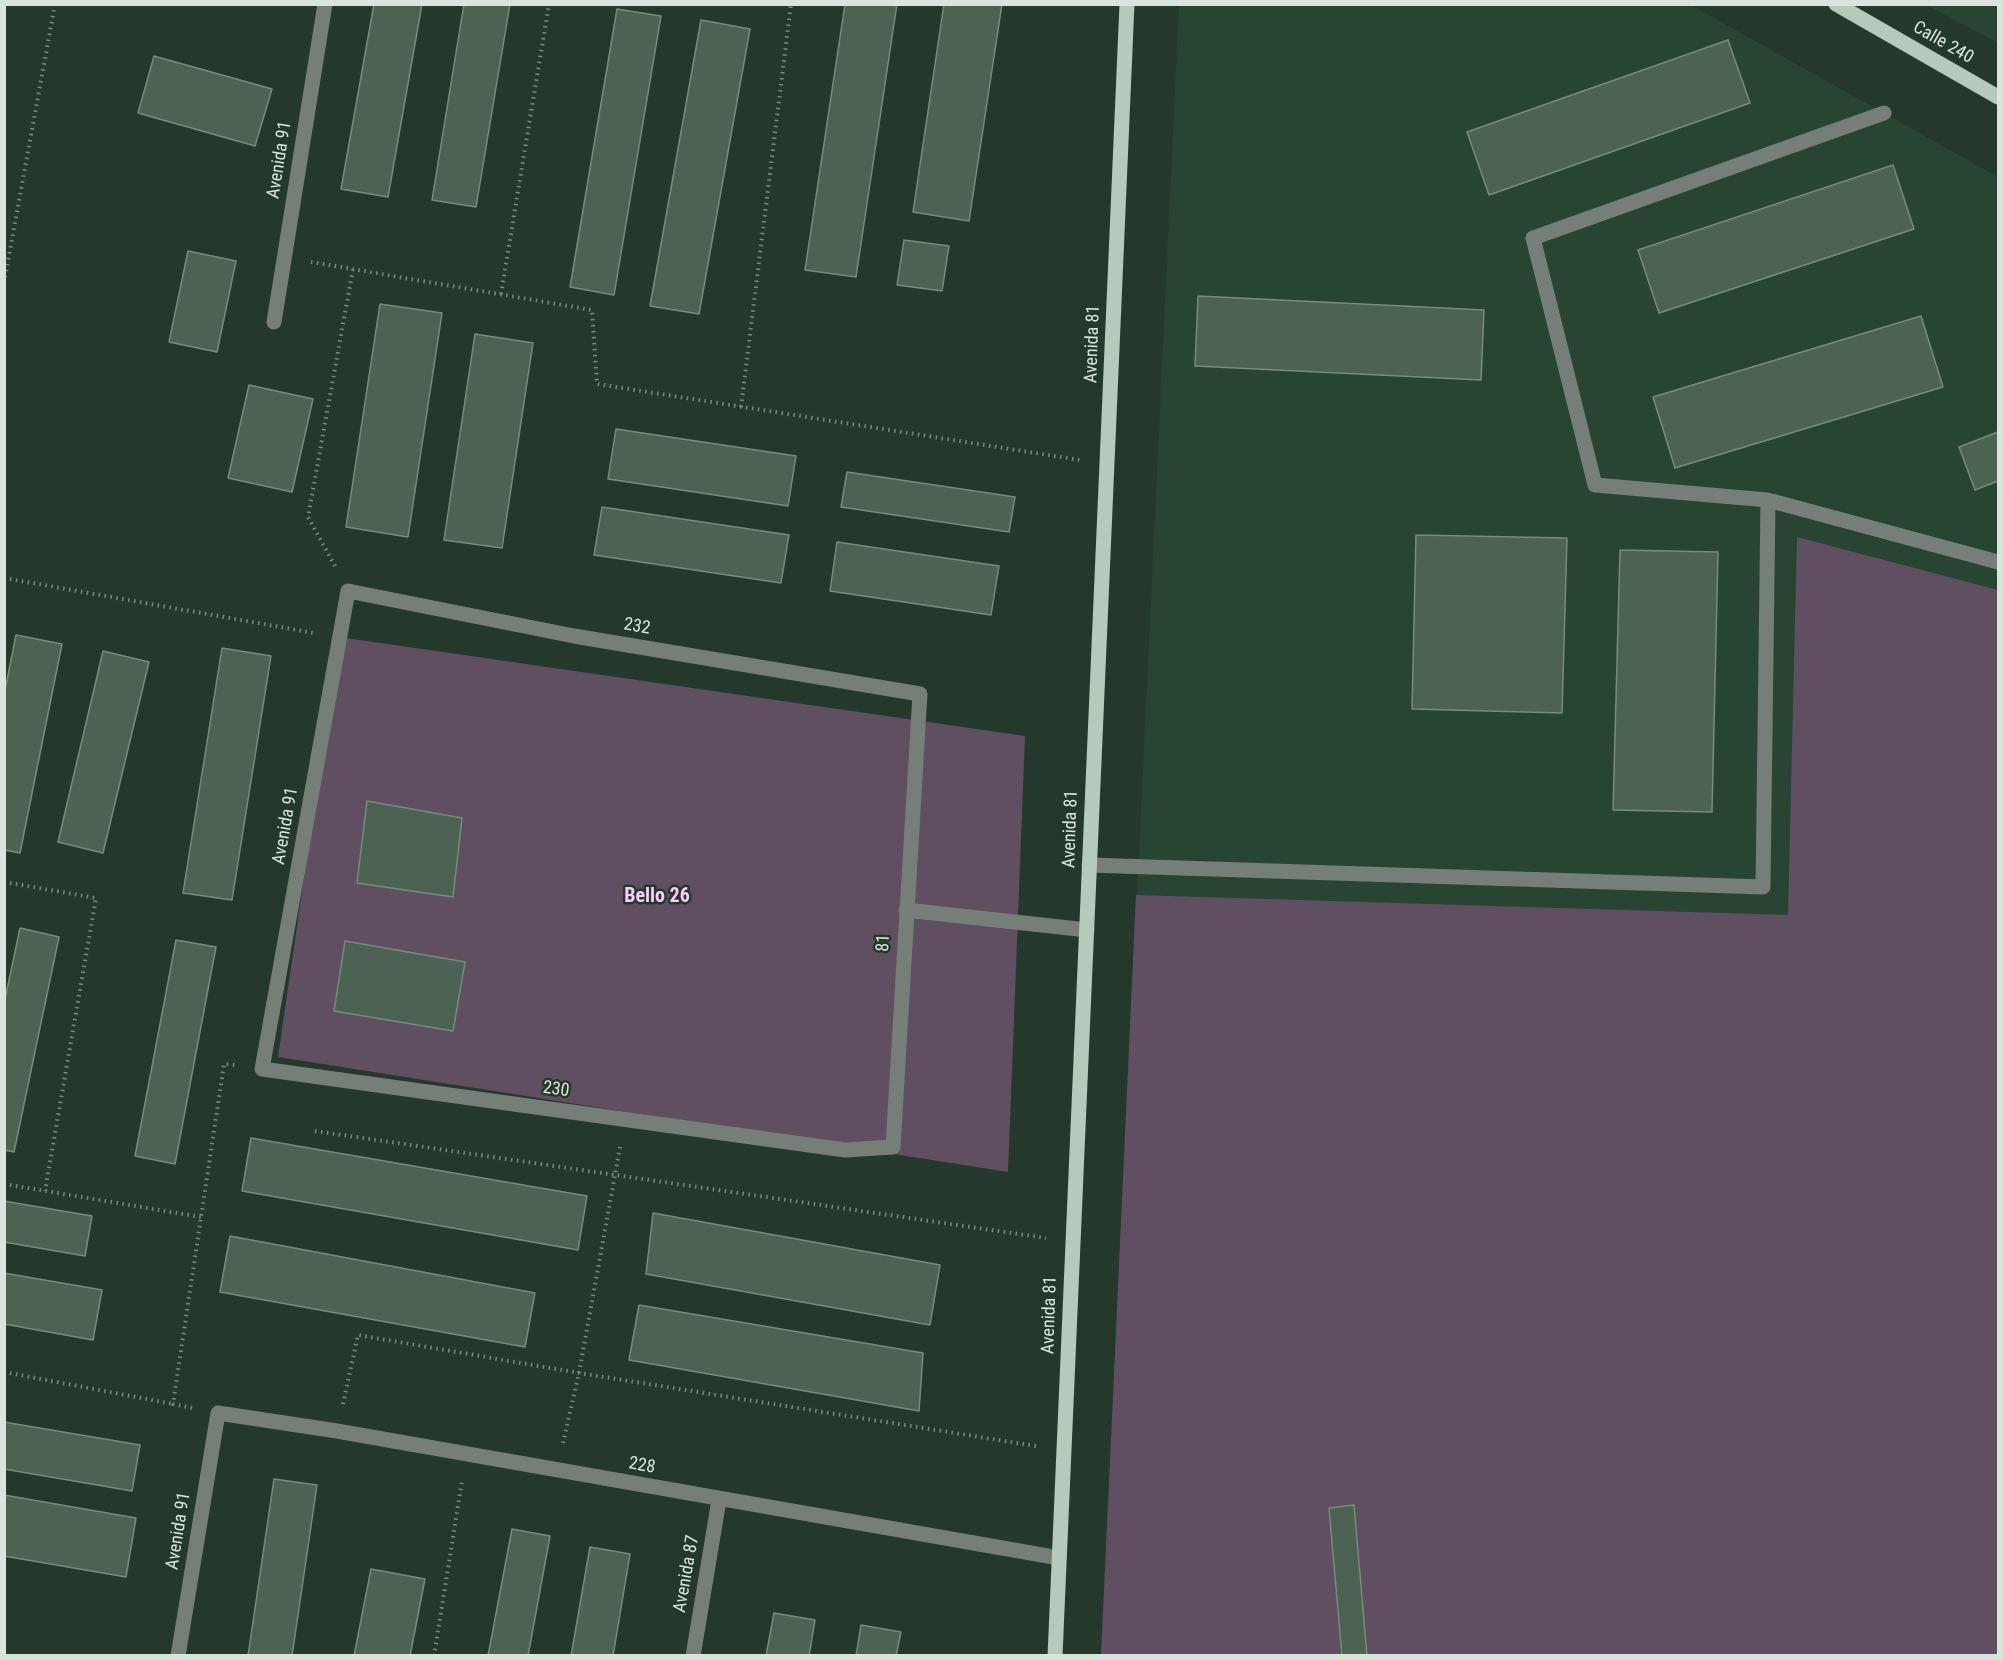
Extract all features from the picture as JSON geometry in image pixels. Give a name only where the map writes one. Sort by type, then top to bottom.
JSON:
[{"type":"main road","name":"Avenida 81","points":[[1055,1656],[1127,4]]},
{"type":"main road","name":"Calle 240","points":[[1836,4],[1998,97]]},
{"type":"street","name":"Avenida 91","points":[[274,322],[325,4]]},
{"type":"street","points":[[1884,113],[1533,238],[1595,485],[1768,500],[1998,561]]},
{"type":"street","points":[[1089,865],[1764,887],[1768,500]]},
{"type":"street","name":"Avenida 91","points":[[262,1069],[348,591]]},
{"type":"street","name":"232","points":[[348,591],[574,636],[920,694]]},
{"type":"street","name":"81","points":[[845,1150],[893,1147],[920,694]]},
{"type":"street","points":[[906,910],[1087,930]]},
{"type":"street","name":"230","points":[[262,1069],[845,1150]]},
{"type":"street","name":"Avenida 91","points":[[178,1656],[218,1413]]},
{"type":"street","name":"228","points":[[218,1413],[337,1431],[1059,1558]]},
{"type":"street","name":"Avenida 87","points":[[693,1656],[719,1500]]},
{"type":"path","points":[[4,283],[55,4]]},
{"type":"path","points":[[501,294],[549,4]]},
{"type":"path","points":[[741,407],[791,4]]},
{"type":"path","points":[[284,258],[592,310],[597,384],[1107,464]]},
{"type":"path","points":[[348,591],[308,517],[353,269]]},
{"type":"path","points":[[4,578],[339,638]]},
{"type":"path","points":[[4,882],[96,898],[45,1191]]},
{"type":"path","points":[[173,1404],[224,1064],[262,1069]]},
{"type":"path","points":[[557,1470],[579,1373],[625,1119]]},
{"type":"path","points":[[315,1131],[1073,1242]]},
{"type":"path","points":[[4,1184],[201,1217]]},
{"type":"path","points":[[337,1431],[358,1335],[579,1373],[1064,1450]]},
{"type":"path","points":[[4,1372],[218,1413]]},
{"type":"path","points":[[434,1656],[467,1454]]},
{"type":"shaded area","points":[[1179,5],[1691,5],[1998,177],[1998,1655],[1101,1655]]},
{"type":"shaded area","points":[[1926,5],[1998,5],[1998,43]]},
{"type":"shaded area","points":[[1797,537],[1998,590],[1998,1655],[1101,1656],[1136,895],[1788,915]]},
{"type":"shaded area","points":[[339,637],[1025,736],[1008,1172],[278,1057]]},
{"type":"building","points":[[374,4],[422,4],[388,197],[341,189]]},
{"type":"building","points":[[464,4],[510,4],[476,207],[432,200]]},
{"type":"building","points":[[845,4],[897,4],[856,277],[805,270]]},
{"type":"building","points":[[944,4],[1002,4],[969,221],[913,212]]},
{"type":"building","points":[[617,9],[661,16],[614,295],[570,287]]},
{"type":"building","points":[[701,20],[750,29],[699,314],[650,306]]},
{"type":"building","points":[[1728,40],[1750,103],[1489,195],[1467,132]]},
{"type":"building","points":[[154,56],[272,89],[255,146],[138,113]]},
{"type":"building","points":[[1893,165],[1914,229],[1659,313],[1638,250]]},
{"type":"building","points":[[904,240],[949,246],[942,291],[897,285]]},
{"type":"building","points":[[188,251],[236,261],[217,352],[169,342]]},
{"type":"building","points":[[1198,296],[1484,310],[1481,380],[1195,366]]},
{"type":"building","points":[[380,304],[442,313],[408,537],[346,527]]},
{"type":"building","points":[[1921,316],[1943,387],[1675,468],[1653,397]]},
{"type":"building","points":[[475,334],[533,343],[502,548],[444,540]]},
{"type":"building","points":[[249,385],[313,399],[292,492],[228,478]]},
{"type":"building","points":[[616,429],[796,456],[788,506],[608,479]]},
{"type":"building","points":[[1998,432],[1998,481],[1975,490],[1959,447]]},
{"type":"building","points":[[847,472],[1015,497],[1009,532],[841,507]]},
{"type":"building","points":[[602,507],[789,535],[781,583],[594,555]]},
{"type":"building","points":[[1416,535],[1567,538],[1562,713],[1412,709]]},
{"type":"building","points":[[837,542],[999,566],[991,615],[830,591]]},
{"type":"building","points":[[1620,550],[1718,552],[1712,812],[1613,810]]},
{"type":"building","points":[[16,635],[62,644],[20,853],[4,850],[4,695]]},
{"type":"building","points":[[222,648],[271,656],[232,900],[183,893]]},
{"type":"building","points":[[103,651],[149,662],[103,853],[58,842]]},
{"type":"building","points":[[367,801],[462,818],[453,897],[357,883]]},
{"type":"building","points":[[20,928],[59,937],[14,1152],[4,1150],[4,1004]]},
{"type":"building","points":[[176,940],[216,947],[175,1164],[135,1156]]},
{"type":"building","points":[[345,941],[465,962],[453,1031],[334,1011]]},
{"type":"building","points":[[251,1138],[587,1196],[578,1250],[242,1191]]},
{"type":"building","points":[[4,1201],[92,1216],[85,1256],[4,1242]]},
{"type":"building","points":[[653,1213],[940,1265],[930,1325],[646,1274]]},
{"type":"building","points":[[230,1236],[535,1293],[525,1347],[220,1292]]},
{"type":"building","points":[[4,1273],[102,1290],[93,1340],[4,1324]]},
{"type":"building","points":[[639,1305],[923,1353],[919,1411],[629,1360]]},
{"type":"building","points":[[4,1422],[140,1445],[132,1491],[4,1469]]},
{"type":"building","points":[[274,1479],[317,1485],[292,1656],[248,1656]]},
{"type":"building","points":[[4,1495],[136,1518],[126,1577],[4,1556]]},
{"type":"building","points":[[1354,1505],[1367,1656],[1342,1656],[1329,1508]]},
{"type":"building","points":[[512,1529],[550,1536],[528,1656],[488,1656]]},
{"type":"building","points":[[590,1547],[630,1554],[613,1656],[571,1656]]},
{"type":"building","points":[[371,1569],[425,1579],[410,1656],[354,1656]]},
{"type":"building","points":[[774,1613],[815,1620],[809,1656],[766,1656]]},
{"type":"building","points":[[861,1625],[901,1632],[896,1656],[856,1656]]},
{"type":"district","name":"Bello 26","points":[[657,897]]}]
